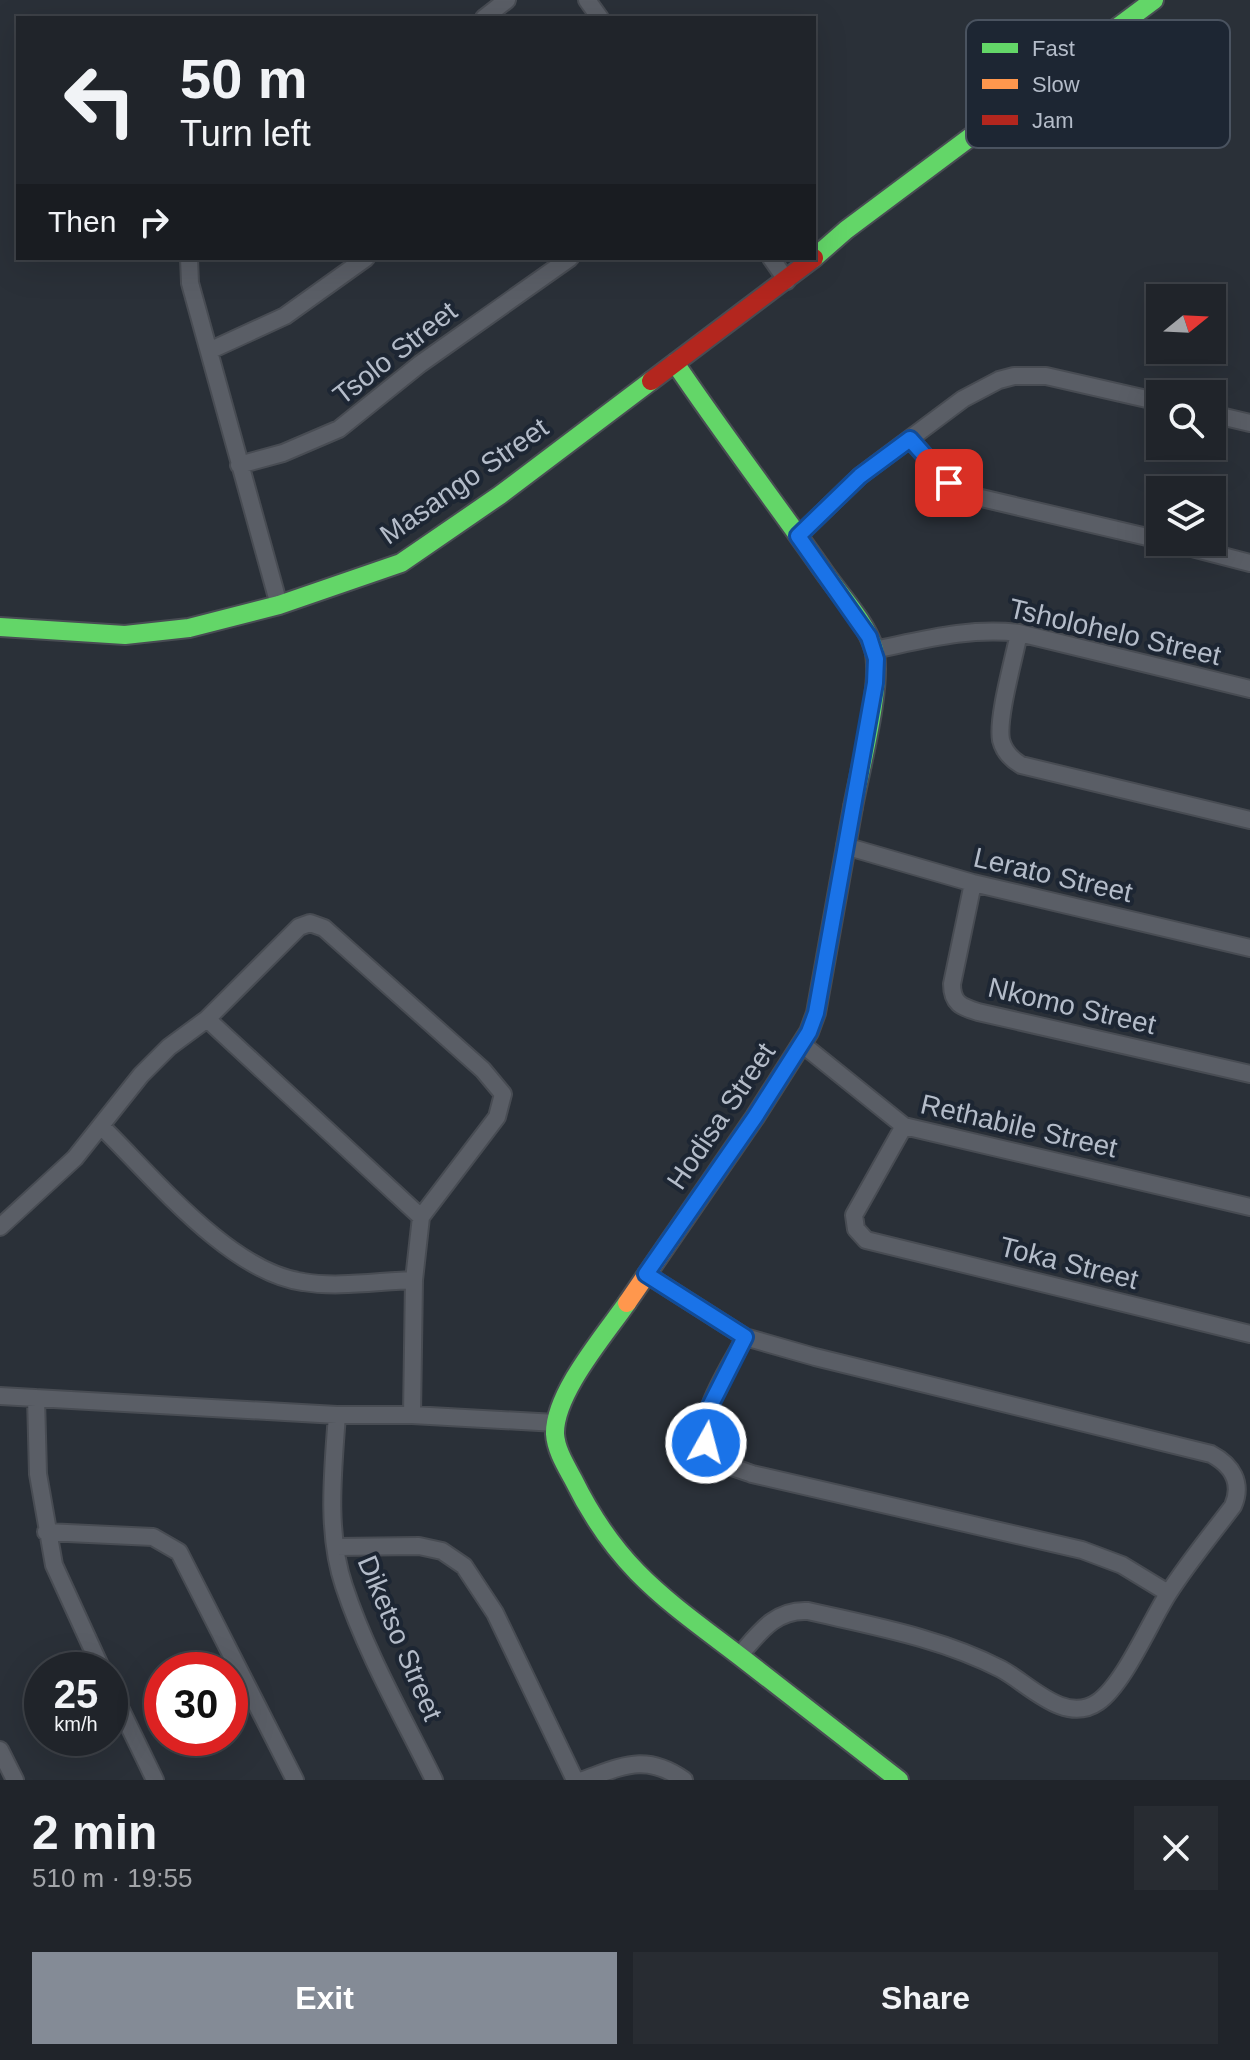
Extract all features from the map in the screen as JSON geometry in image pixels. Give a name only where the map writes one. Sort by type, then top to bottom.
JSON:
[{"type":"street","points":[[487,16],[507,0]]},
{"type":"street","name":"Masango Street","points":[[1127,20],[1154,0]]},
{"type":"street","name":"Masango Street","points":[[816,256],[966,140]]},
{"type":"street","points":[[189,260],[190,283],[279,605]]},
{"type":"street","points":[[211,350],[285,316],[363,260]]},
{"type":"street","name":"Tsolo Street","points":[[239,465],[283,453],[339,429],[420,364],[567,260]]},
{"type":"street","points":[[772,260],[787,281]]},
{"type":"street","name":"Masango Street","points":[[0,627],[125,635],[189,628],[279,605],[383,571],[424,550],[812,260]]},
{"type":"street","points":[[675,363],[734,451],[784,515],[863,628],[874,650]]},
{"type":"street","points":[[798,536],[860,476],[963,399],[999,380],[1014,376],[1046,376],[1146,399]]},
{"type":"street","points":[[1226,417],[1250,423]]},
{"type":"street","points":[[910,439],[949,483],[977,497],[1146,537]]},
{"type":"street","points":[[1223,556],[1250,563]]},
{"type":"street","name":"Tsholohelo Street","points":[[874,650],[970,631],[1019,633],[1250,689]]},
{"type":"street","points":[[1019,633],[1001,726],[1003,747],[1012,759],[1021,765],[1250,820]]},
{"type":"street","name":"Hodisa Street","points":[[556,1423],[561,1405],[587,1361],[747,1130],[802,1044],[816,1013],[875,683],[874,650]]},
{"type":"street","name":"Lerato Street","points":[[845,846],[973,883],[1250,948]]},
{"type":"street","name":"Nkomo Street","points":[[973,883],[952,984],[952,994],[958,1004],[978,1012],[1250,1074]]},
{"type":"street","points":[[0,1227],[75,1158],[141,1075],[186,1032],[207,1019],[299,927],[316,924],[339,938],[483,1070],[503,1094],[497,1117],[421,1217],[414,1280],[412,1415]]},
{"type":"street","points":[[207,1019],[421,1217]]},
{"type":"street","name":"Rethabile Street","points":[[802,1044],[904,1126],[1250,1207]]},
{"type":"street","name":"Toka Street","points":[[904,1126],[854,1215],[861,1236],[875,1243],[1250,1334]]},
{"type":"street","points":[[102,1127],[228,1248],[263,1271],[305,1283],[414,1280]]},
{"type":"street","points":[[646,1274],[745,1337],[1211,1454],[1226,1462],[1235,1478],[1237,1497],[1233,1506],[1168,1593],[1109,1692],[1098,1703],[1081,1709],[1055,1704],[1012,1675],[958,1650],[904,1633],[808,1611],[795,1610],[770,1621],[739,1656]]},
{"type":"street","points":[[745,1337],[705,1416],[706,1443],[719,1461],[752,1474],[1082,1550],[1122,1565],[1168,1593]]},
{"type":"street","points":[[0,1396],[337,1415],[412,1415],[556,1423],[559,1452],[589,1512],[617,1552],[644,1582],[694,1624],[899,1780]]},
{"type":"street","points":[[36,1398],[38,1474],[46,1532],[65,1592],[93,1652]]},
{"type":"street","name":"Diketso Street","points":[[337,1415],[333,1499],[336,1547],[343,1585],[434,1780]]},
{"type":"street","points":[[46,1532],[153,1537],[179,1552],[295,1780]]},
{"type":"street","points":[[336,1547],[419,1546],[442,1551],[464,1566],[495,1613],[575,1780]]},
{"type":"street","points":[[128,1724],[155,1780]]},
{"type":"street","points":[[0,1750],[15,1780]]},
{"type":"street","points":[[583,1780],[640,1763],[657,1764],[684,1780]]},
{"type":"traffic: fast","points":[[1127,20],[1154,0]]},
{"type":"traffic: fast","points":[[816,256],[846,230],[966,140]]},
{"type":"traffic: fast","points":[[675,363],[852,609],[870,639],[874,649],[876,683],[853,807]]},
{"type":"traffic: fast","points":[[0,627],[125,635],[189,628],[279,605],[401,563],[500,495],[651,381]]},
{"type":"traffic: fast","points":[[627,1303],[571,1384],[557,1418],[555,1434],[559,1452],[590,1511],[608,1538],[647,1582],[899,1780]]},
{"type":"traffic: slow","points":[[627,1303],[755,1117],[809,1032],[816,1013],[853,807]]},
{"type":"traffic: jam","points":[[651,381],[811,260]]},
{"type":"route","points":[[706,1443],[705,1416],[745,1337],[646,1274],[755,1117],[809,1032],[816,1013],[875,683],[876,659],[869,637],[798,536],[860,476],[910,439],[949,483]]}]
